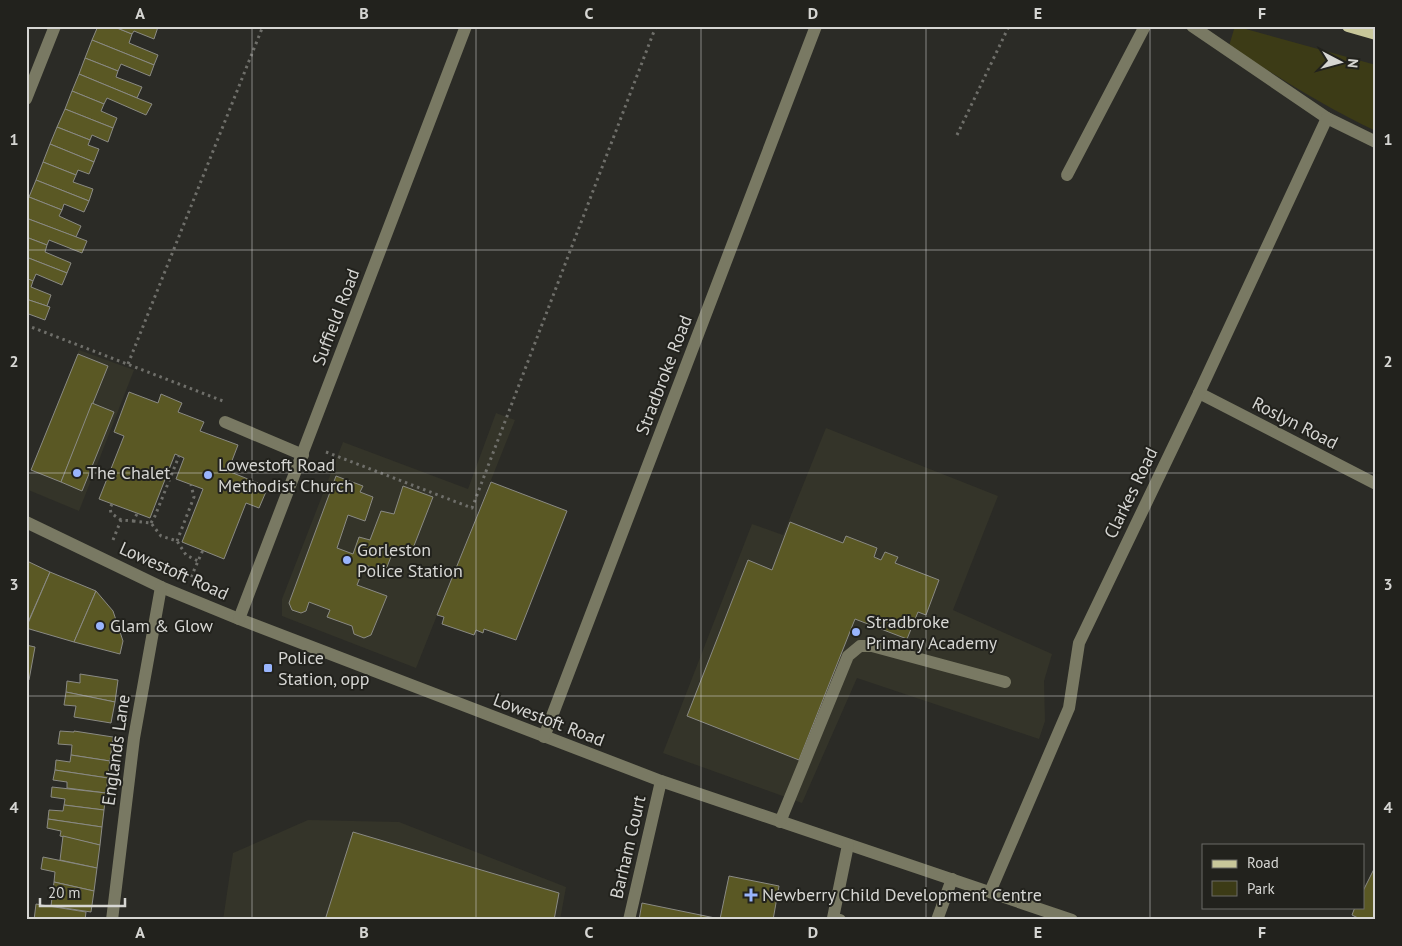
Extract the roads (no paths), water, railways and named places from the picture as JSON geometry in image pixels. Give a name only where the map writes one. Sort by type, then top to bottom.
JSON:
[{"type":"main road","points":[[1348,26],[1376,34]]},
{"type":"street","points":[[26,99],[55,26]]},
{"type":"street","name":"Suffield Road","points":[[239,619],[466,26]]},
{"type":"street","name":"Stradbroke Road","points":[[544,737],[816,26]]},
{"type":"street","points":[[1066,175],[1145,26]]},
{"type":"street","points":[[1192,26],[1327,118],[1376,142]]},
{"type":"street","name":"Clarkes Road","points":[[990,892],[1069,708],[1079,643],[1199,393],[1327,118]]},
{"type":"street","name":"Roslyn Road","points":[[1199,393],[1376,484]]},
{"type":"street","points":[[225,422],[304,450]]},
{"type":"street","name":"Lowestoft Road","points":[[26,522],[161,587],[544,737],[661,781],[1072,920]]},
{"type":"street","name":"Englands Lane","points":[[112,920],[134,738],[161,587]]},
{"type":"street","points":[[780,822],[848,656],[860,646],[872,646],[1005,682]]},
{"type":"street","name":"Barham Court","points":[[629,920],[661,781]]},
{"type":"street","points":[[837,919],[848,844]]},
{"type":"street","points":[[937,920],[952,879]]},
{"type":"place","name":"The Chalet","points":[[77,473]]},
{"type":"place","name":"Lowestoft Road Methodist Church","points":[[208,475]]},
{"type":"place","name":"Gorleston Police Station","points":[[347,560]]},
{"type":"place","name":"Glam & Glow","points":[[100,626]]},
{"type":"place","name":"Stradbroke Primary Academy","points":[[856,632]]},
{"type":"place","name":"Police Station, opp","points":[[268,668]]},
{"type":"place","name":"Newberry Child Development Centre","points":[[751,895]]}]
